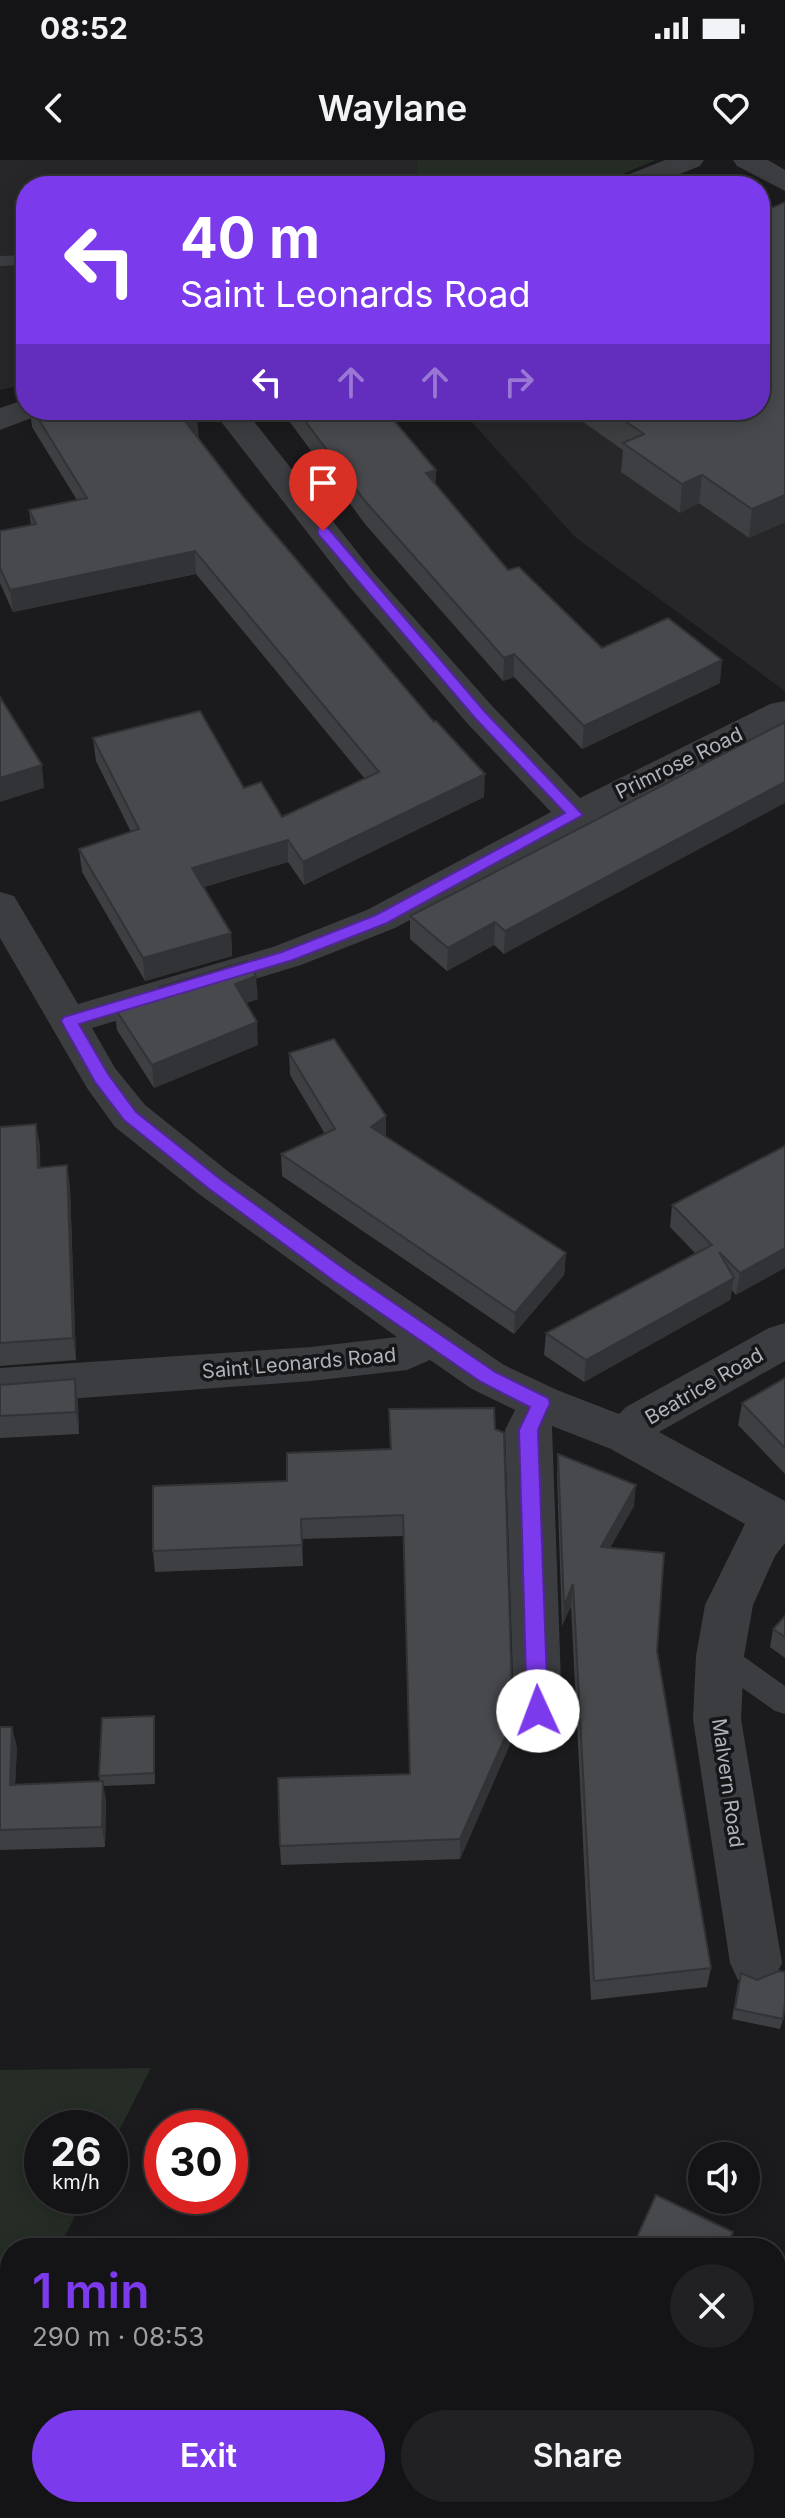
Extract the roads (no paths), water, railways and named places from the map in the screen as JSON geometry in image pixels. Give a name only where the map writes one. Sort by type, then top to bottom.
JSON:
[{"type":"street","points":[[650,176],[690,160]]},
{"type":"street","points":[[747,160],[785,182]]},
{"type":"street","points":[[236,420],[361,579],[480,715],[575,815]]},
{"type":"street","name":"Primrose Road","points":[[69,1021],[287,956],[381,919],[575,815],[783,712]]},
{"type":"street","points":[[0,905],[101,1078],[130,1116],[214,1183],[488,1377],[541,1403],[627,1436],[781,1521]]},
{"type":"street","name":"Saint Leonards Road","points":[[0,1386],[311,1364],[394,1355],[407,1353],[428,1337]]},
{"type":"street","name":"Beatrice Road","points":[[627,1436],[642,1420],[785,1340]]},
{"type":"street","points":[[538,1711],[528,1430],[541,1403]]},
{"type":"street","name":"Malvern Road","points":[[756,1963],[717,1719],[720,1656],[729,1605],[757,1544],[781,1521]]},
{"type":"lane","points":[[720,1656],[785,1702]]}]
